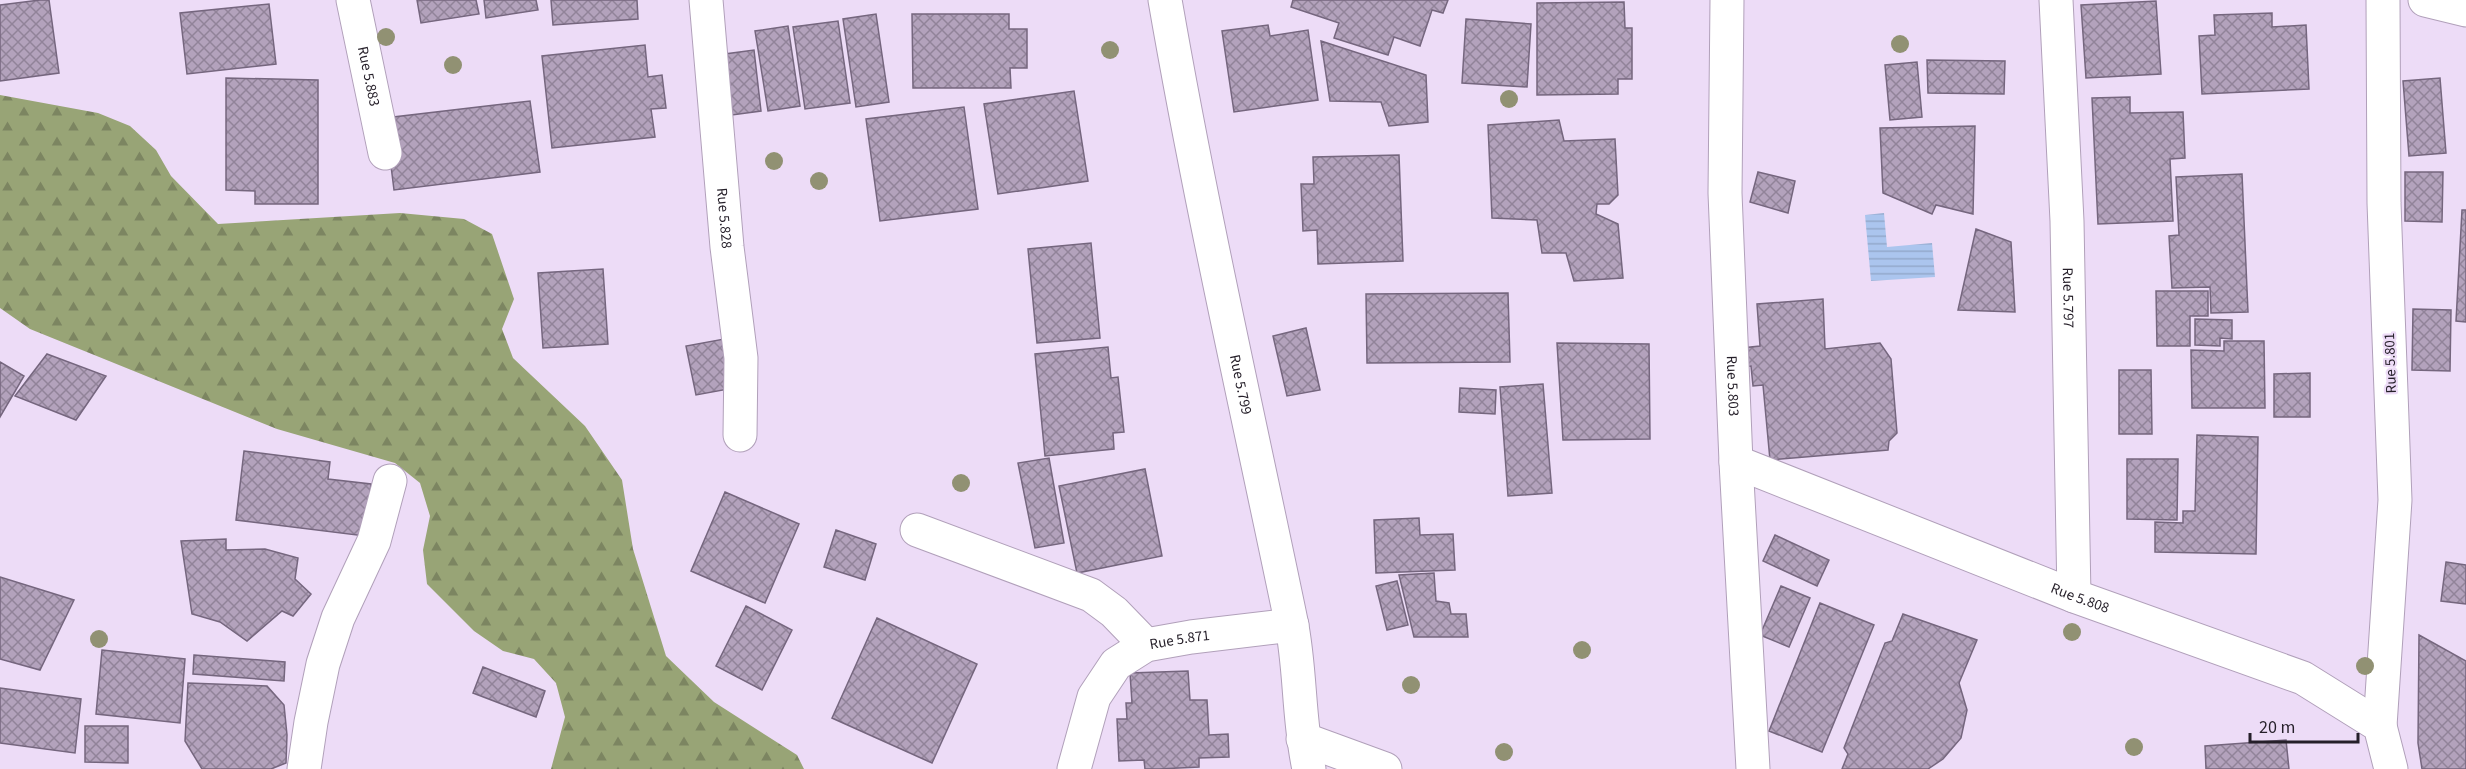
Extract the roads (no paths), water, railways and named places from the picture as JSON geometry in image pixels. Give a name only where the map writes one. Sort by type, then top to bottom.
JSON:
[{"type":"street","name":"Rue 5.883","points":[[353,0],[385,153]]},
{"type":"street","name":"Rue 5.828","points":[[706,0],[727,247],[741,358],[740,435]]},
{"type":"street","name":"Rue 5.799","points":[[1165,0],[1185,118],[1292,625],[1306,754]]},
{"type":"street","name":"Rue 5.803","points":[[1727,0],[1725,193],[1736,462],[1753,769]]},
{"type":"street","name":"Rue 5.797","points":[[2056,0],[2067,222],[2074,596]]},
{"type":"street","name":"Rue 5.801","points":[[2380,726],[2395,500],[2384,203],[2383,0]]},
{"type":"street","points":[[2425,0],[2466,10]]},
{"type":"street","name":"Rue 5.808","points":[[1736,462],[2074,596],[2303,678],[2380,726]]},
{"type":"street","points":[[304,769],[323,664],[338,618],[374,541],[390,481]]},
{"type":"street","points":[[917,530],[1091,596],[1114,612],[1146,645]]},
{"type":"street","name":"Rue 5.871","points":[[1074,769],[1094,697],[1116,664],[1146,645],[1191,637],[1292,625]]},
{"type":"street","points":[[2380,726],[2391,769]]},
{"type":"street","points":[[1306,754],[1385,769]]},
{"type":"water","points":[[1884,213],[1887,247],[1932,243],[1935,277],[1871,281],[1865,215]]}]
